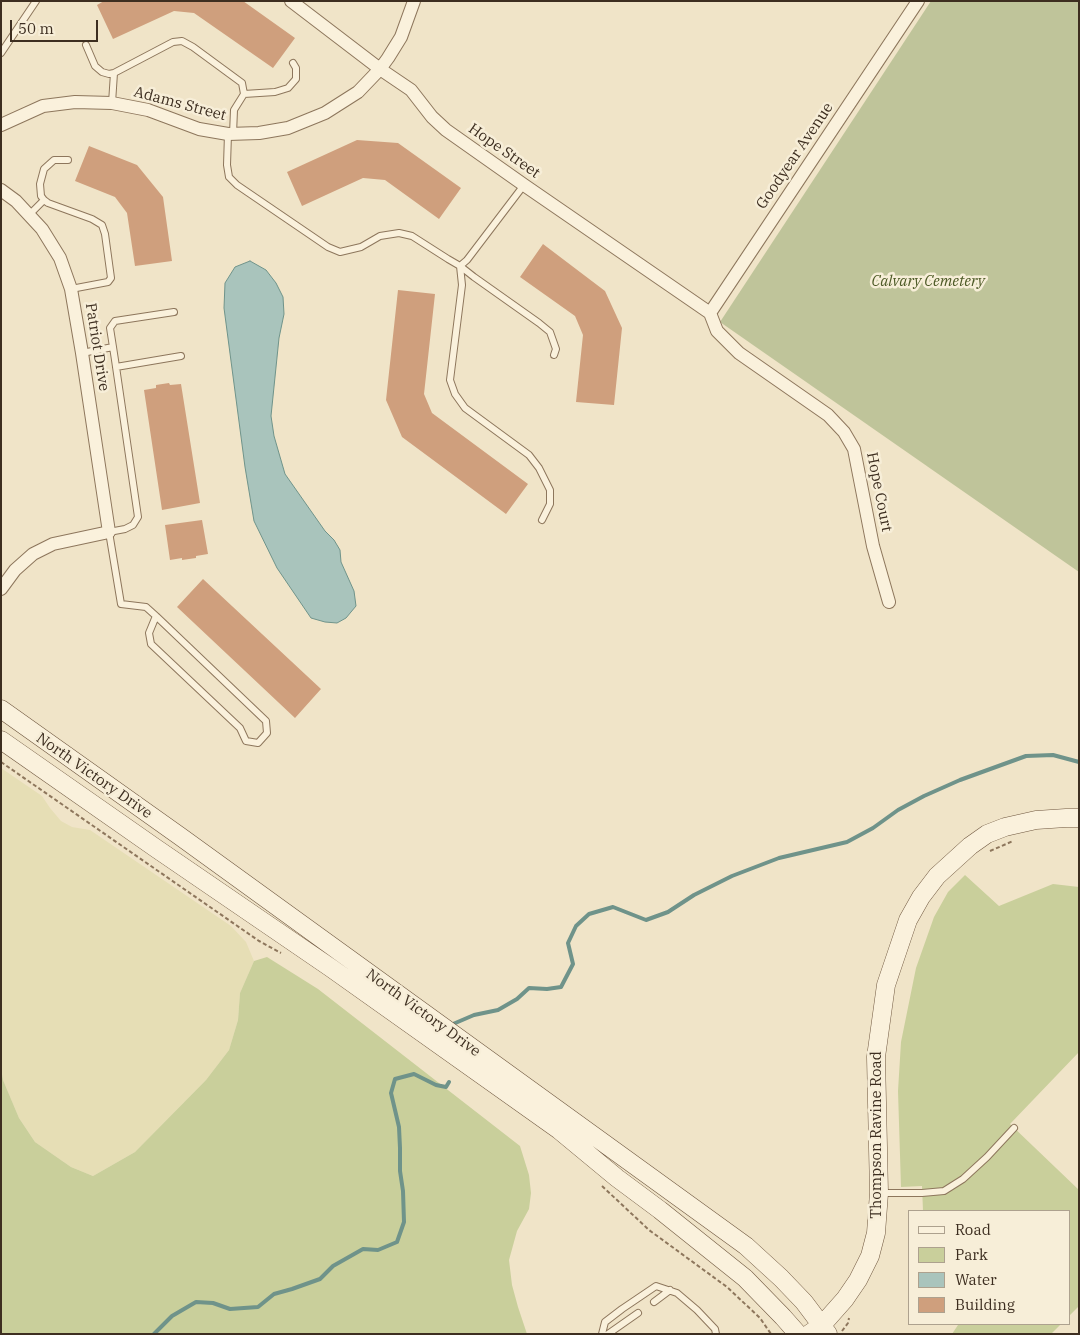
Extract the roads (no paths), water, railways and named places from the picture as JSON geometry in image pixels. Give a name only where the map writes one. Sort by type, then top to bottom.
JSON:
[{"type":"main road","name":"North Victory Drive","points":[[1,709],[189,843],[337,961],[563,1123],[746,1246],[804,1302],[820,1331]]},
{"type":"main road","name":"North Victory Drive","points":[[1,740],[158,849],[337,961]]},
{"type":"main road","name":"Thompson Ravine Road","points":[[820,1331],[858,1280],[866,1264],[876,1233],[879,1193],[876,1057],[886,985],[908,920],[938,876],[970,846],[987,834],[1005,827],[1036,820],[1079,818]]},
{"type":"main road","name":"North Victory Drive","points":[[563,1123],[617,1178],[745,1278],[798,1334]]},
{"type":"street","name":"Hope Street","points":[[291,1],[380,69],[411,90],[432,117],[446,130],[710,313]]},
{"type":"street","name":"Adams Street","points":[[1,125],[43,106],[75,102],[112,103],[148,110],[200,129],[231,134],[259,133],[288,128],[326,113],[358,92],[380,69],[400,37],[414,1]]},
{"type":"street","name":"Goodyear Avenue","points":[[710,313],[918,1]]},
{"type":"street","name":"Patriot Drive","points":[[1,190],[16,201],[42,229],[60,258],[71,289],[109,532]]},
{"type":"street","name":"Hope Court","points":[[710,313],[717,331],[739,353],[828,416],[844,432],[854,449],[873,546],[889,602]]},
{"type":"street","points":[[1,589],[15,570],[33,554],[53,544],[109,532]]},
{"type":"lane","points":[[1,53],[36,1]]},
{"type":"lane","points":[[86,45],[95,66],[102,72],[109,74],[172,42],[182,42],[193,47],[242,83],[244,94],[234,110],[227,165],[229,177],[237,185],[328,247],[340,252],[361,247],[380,236],[399,234],[412,236],[460,266],[550,332],[556,349],[554,355]]},
{"type":"lane","points":[[244,94],[275,92],[288,88],[296,79],[296,68],[293,63]]},
{"type":"lane","points":[[112,103],[114,73]]},
{"type":"lane","points":[[68,160],[54,160],[44,169],[40,184],[41,196],[48,203],[92,219],[102,225],[111,278],[108,282],[71,289]]},
{"type":"lane","points":[[460,266],[467,260],[524,185]]},
{"type":"lane","points":[[29,215],[44,200]]},
{"type":"lane","points":[[460,266],[462,285],[450,380],[455,394],[465,408],[529,454],[539,468],[550,490],[550,504],[542,520]]},
{"type":"lane","points":[[156,616],[149,633],[151,644],[240,728],[246,741],[258,743],[267,733],[266,721],[146,606],[121,604],[109,532],[125,529],[133,525],[138,517],[110,328],[115,322],[174,312]]},
{"type":"lane","points":[[82,353],[112,347]]},
{"type":"lane","points":[[116,367],[181,356]]},
{"type":"lane","points":[[879,1193],[944,1191],[964,1180],[1014,1128]]},
{"type":"lane","points":[[602,1334],[605,1322],[622,1308],[656,1286],[677,1293],[697,1310],[715,1329],[716,1334]]},
{"type":"lane","points":[[654,1302],[670,1290]]},
{"type":"lane","points":[[608,1334],[638,1313]]},
{"type":"water","points":[[250,261],[266,270],[276,283],[283,297],[284,314],[279,338],[271,416],[274,436],[285,474],[340,550],[341,562],[354,591],[356,606],[346,618],[337,623],[311,618],[277,568],[254,521],[224,308],[225,283],[235,267]]},
{"type":"waterway","points":[[453,1024],[474,1015],[498,1010],[517,999],[529,988],[547,989],[561,987],[573,964],[568,943],[576,926],[589,914],[613,907],[646,920],[668,912],[694,895],[732,876],[779,858],[847,842],[873,828],[898,810],[960,780],[1026,756],[1053,755],[1079,762]]},
{"type":"waterway","points":[[154,1334],[172,1316],[196,1302],[213,1303],[230,1309],[258,1307],[274,1294],[320,1279],[333,1266],[363,1249],[378,1250],[397,1242],[404,1222],[399,1127],[391,1093],[395,1079],[414,1074],[436,1085],[446,1087],[449,1082]]},
{"type":"park label","name":"Calvary Cemetery","points":[[928,282]]}]
